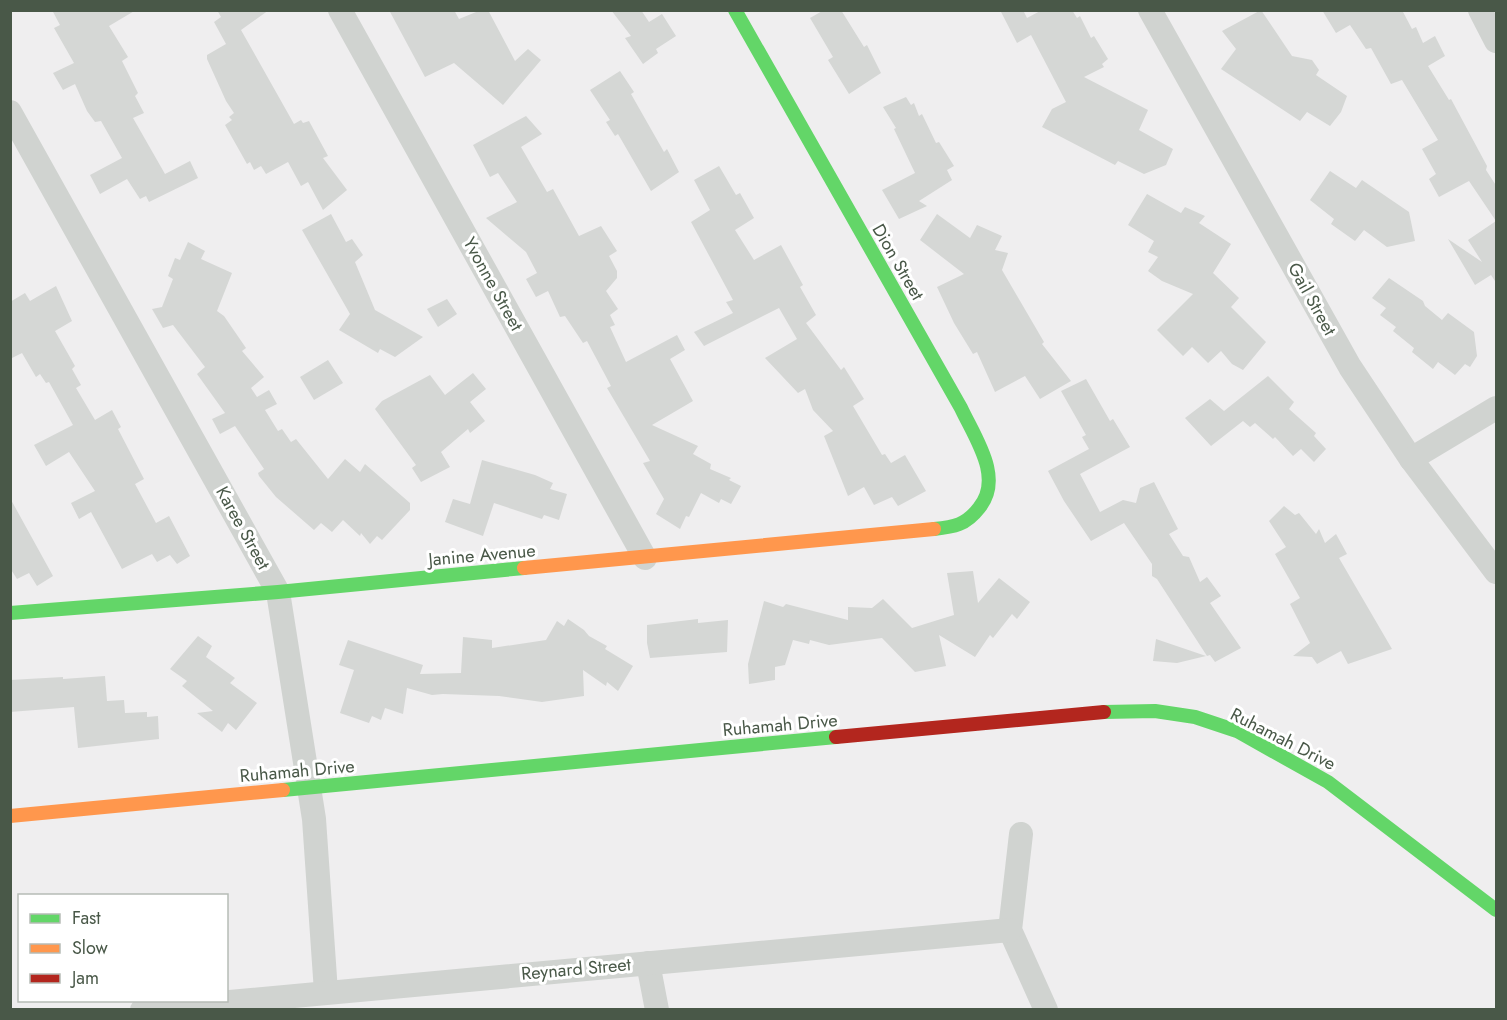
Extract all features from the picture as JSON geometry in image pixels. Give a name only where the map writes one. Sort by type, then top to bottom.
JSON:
[{"type":"street","name":"Yvonne Street","points":[[340,10],[645,558]]},
{"type":"street","name":"Dion Street","points":[[735,10],[961,408],[988,468],[991,483],[982,508],[972,519],[956,527]]},
{"type":"street","name":"Gail Street","points":[[1150,10],[1350,367],[1411,459],[1497,572]]},
{"type":"street","points":[[1480,10],[1497,41]]},
{"type":"street","name":"Karee Street","points":[[10,111],[278,592],[314,819],[326,992]]},
{"type":"street","points":[[1411,459],[1497,408]]},
{"type":"street","name":"Janine Avenue","points":[[10,613],[278,592],[956,527]]},
{"type":"street","name":"Ruhamah Drive","points":[[10,816],[1090,713],[1155,711],[1195,717],[1237,731],[1328,782],[1497,910]]},
{"type":"street","points":[[1021,834],[1010,930],[1046,1010]]},
{"type":"street","name":"Reynard Street","points":[[228,1002],[1010,930]]},
{"type":"street","points":[[648,963],[657,1010]]},
{"type":"street","name":"Reynard Street","points":[[142,1010],[224,1002]]},
{"type":"building","points":[[52,10],[136,10],[109,26],[128,57],[122,61],[138,93],[135,96],[144,113],[133,118],[165,174],[190,161],[198,178],[149,202],[146,196],[140,199],[127,179],[100,194],[90,175],[122,158],[101,121],[95,122],[87,111],[75,84],[63,90],[53,73],[74,63],[54,28],[60,25]]},
{"type":"building","points":[[217,10],[269,10],[241,30],[294,124],[301,120],[303,123],[309,121],[328,156],[323,158],[347,190],[323,210],[308,182],[301,186],[288,162],[266,174],[261,166],[254,170],[250,162],[247,164],[225,125],[232,120],[229,117],[234,113],[207,59],[207,55],[226,44],[214,22],[221,17]]},
{"type":"building","points":[[389,10],[454,10],[459,19],[481,10],[488,10],[515,61],[528,49],[541,60],[503,105],[454,63],[425,77]]},
{"type":"building","points":[[611,10],[641,10],[649,22],[662,14],[676,36],[656,49],[658,53],[643,64],[625,38],[631,36]]},
{"type":"building","points":[[824,10],[841,10],[864,47],[867,45],[881,73],[849,94],[828,60],[833,57],[810,18]]},
{"type":"building","points":[[1000,10],[1023,10],[1027,18],[1042,10],[1072,10],[1077,18],[1080,16],[1091,38],[1094,36],[1108,59],[1102,64],[1104,67],[1084,77],[1148,110],[1139,130],[1173,149],[1166,165],[1144,174],[1118,161],[1115,165],[1042,127],[1052,109],[1066,102],[1031,35],[1017,43]]},
{"type":"building","points":[[1261,10],[1292,56],[1312,60],[1319,70],[1316,75],[1347,96],[1341,112],[1330,126],[1307,112],[1300,121],[1221,69],[1236,49],[1222,31]]},
{"type":"building","points":[[1322,10],[1402,10],[1412,29],[1416,27],[1423,43],[1435,36],[1445,56],[1428,66],[1449,100],[1451,99],[1487,166],[1486,170],[1497,187],[1497,284],[1491,275],[1475,285],[1448,239],[1482,262],[1468,240],[1496,221],[1469,181],[1439,197],[1429,179],[1436,174],[1422,149],[1438,140],[1402,80],[1391,84],[1371,48],[1366,49],[1350,25],[1336,33]]},
{"type":"building","points":[[620,71],[634,92],[631,94],[664,152],[667,149],[679,172],[651,191],[618,134],[615,136],[606,122],[610,120],[590,90]]},
{"type":"building","points":[[906,97],[911,105],[914,103],[919,116],[922,114],[936,143],[939,142],[954,166],[947,170],[952,180],[919,201],[927,206],[899,219],[882,190],[915,173],[894,129],[896,128],[883,107]]},
{"type":"building","points":[[526,116],[542,134],[521,147],[547,192],[553,189],[579,236],[601,226],[617,251],[609,256],[617,271],[617,278],[606,291],[618,309],[610,315],[615,325],[610,327],[626,362],[677,335],[685,350],[670,359],[693,401],[652,425],[698,446],[693,454],[711,464],[710,469],[731,478],[729,480],[741,486],[731,504],[721,499],[719,503],[701,493],[680,529],[656,514],[664,499],[643,463],[650,461],[607,388],[611,386],[587,341],[583,343],[565,316],[560,317],[548,291],[536,297],[526,279],[537,273],[526,252],[486,218],[517,202],[498,173],[490,177],[473,145]]},
{"type":"building","points":[[719,166],[736,195],[740,193],[754,218],[735,230],[754,260],[781,245],[816,315],[806,323],[841,370],[844,367],[864,399],[853,406],[882,455],[885,454],[891,463],[905,455],[926,491],[898,506],[892,497],[874,505],[864,487],[848,496],[824,436],[833,431],[813,410],[805,389],[798,393],[765,358],[797,339],[779,308],[704,346],[694,332],[733,313],[726,302],[733,300],[691,222],[710,210],[694,180]]},
{"type":"building","points":[[1330,171],[1356,188],[1362,180],[1409,212],[1415,241],[1387,247],[1364,230],[1355,241],[1331,224],[1334,219],[1310,200]]},
{"type":"building","points":[[1147,194],[1181,213],[1185,207],[1205,216],[1199,223],[1231,244],[1213,273],[1239,298],[1231,307],[1266,342],[1243,370],[1232,364],[1221,351],[1208,363],[1192,347],[1183,356],[1157,330],[1193,294],[1162,281],[1148,271],[1158,257],[1148,252],[1154,241],[1128,225]]},
{"type":"building","points":[[331,214],[346,242],[352,239],[363,255],[355,262],[375,310],[423,337],[395,357],[380,349],[378,353],[339,330],[350,314],[302,230]]},
{"type":"building","points":[[937,214],[970,238],[977,225],[1002,236],[995,250],[1008,253],[1002,270],[1044,342],[1042,344],[1071,381],[1040,399],[1025,376],[995,392],[977,352],[973,354],[954,323],[937,287],[964,274],[920,240]]},
{"type":"building","points":[[188,242],[205,251],[201,259],[232,273],[217,311],[224,316],[246,348],[242,351],[264,377],[251,388],[257,397],[269,390],[277,404],[265,410],[278,431],[282,429],[291,442],[296,439],[328,479],[345,459],[360,472],[365,464],[410,503],[410,510],[382,540],[377,536],[370,544],[361,533],[360,536],[343,520],[332,532],[321,523],[314,530],[276,497],[259,476],[258,473],[264,469],[235,426],[220,434],[212,419],[225,413],[197,374],[205,367],[173,325],[163,328],[152,309],[162,307],[173,279],[168,276],[175,258],[180,260]]},
{"type":"building","points":[[1389,278],[1423,301],[1425,306],[1442,320],[1448,313],[1474,332],[1477,356],[1470,367],[1465,364],[1455,375],[1438,362],[1433,369],[1412,352],[1414,348],[1393,331],[1396,327],[1380,315],[1386,308],[1372,298]]},
{"type":"building","points":[[56,286],[72,321],[55,331],[75,366],[72,369],[81,385],[76,388],[95,420],[112,410],[121,427],[118,429],[144,479],[135,484],[156,523],[169,516],[190,556],[177,564],[170,555],[157,562],[152,554],[122,569],[91,512],[79,519],[71,503],[95,491],[69,452],[46,466],[34,445],[73,425],[49,382],[46,383],[40,374],[36,377],[22,353],[10,359],[10,302],[25,293],[30,301]]},
{"type":"building","points":[[447,299],[457,314],[438,327],[427,309]]},
{"type":"building","points":[[328,360],[343,383],[314,400],[300,377]]},
{"type":"building","points":[[473,373],[486,389],[470,402],[485,421],[470,433],[468,429],[441,452],[450,467],[421,482],[412,468],[416,465],[375,409],[382,401],[430,375],[445,395]]},
{"type":"building","points":[[1268,376],[1294,402],[1289,409],[1316,433],[1314,436],[1326,449],[1314,462],[1301,449],[1293,456],[1275,437],[1273,439],[1255,423],[1250,427],[1243,421],[1211,446],[1185,418],[1210,399],[1224,411]]},
{"type":"building","points":[[1086,379],[1110,421],[1113,419],[1130,447],[1080,474],[1100,512],[1123,500],[1136,503],[1140,488],[1154,482],[1178,529],[1169,534],[1183,556],[1189,557],[1200,582],[1207,577],[1221,596],[1210,603],[1241,648],[1215,662],[1210,655],[1207,656],[1157,579],[1152,576],[1152,564],[1124,523],[1091,541],[1064,501],[1048,471],[1089,449],[1082,437],[1086,435],[1061,391]]},
{"type":"building","points":[[482,460],[535,475],[553,483],[550,489],[567,494],[559,520],[544,515],[542,519],[494,503],[483,536],[445,522],[453,499],[470,504]]},
{"type":"building","points":[[10,498],[53,576],[37,586],[29,573],[17,579],[10,568]]},
{"type":"building","points":[[1284,506],[1295,515],[1299,513],[1316,534],[1319,529],[1325,543],[1336,534],[1347,554],[1339,558],[1392,649],[1348,664],[1341,651],[1317,664],[1312,657],[1293,656],[1310,643],[1290,604],[1300,598],[1275,554],[1286,547],[1269,521]]},
{"type":"building","points":[[973,571],[978,603],[999,578],[1030,602],[1017,619],[1012,614],[993,638],[990,635],[975,657],[939,635],[946,666],[915,672],[882,638],[829,645],[810,640],[809,644],[793,640],[785,665],[775,667],[775,680],[749,684],[748,664],[764,601],[783,607],[786,604],[848,620],[848,607],[872,608],[883,599],[912,628],[954,615],[947,573]]},
{"type":"building","points":[[568,619],[589,636],[607,646],[605,649],[633,666],[618,691],[607,682],[606,686],[583,670],[584,696],[542,702],[499,696],[432,695],[407,688],[403,714],[385,708],[381,720],[372,716],[369,723],[340,713],[354,670],[339,665],[348,640],[423,665],[420,674],[461,673],[463,637],[492,640],[492,648],[546,640],[557,621],[564,626]]},
{"type":"building","points":[[698,619],[698,623],[728,620],[727,652],[650,658],[647,625]]},
{"type":"building","points":[[198,636],[212,646],[206,657],[235,678],[230,683],[257,703],[236,730],[228,723],[222,732],[197,713],[213,711],[182,686],[187,681],[170,669]]},
{"type":"building","points":[[1156,639],[1206,656],[1177,663],[1153,661]]},
{"type":"building","points":[[105,676],[107,701],[124,700],[125,713],[147,712],[147,717],[158,716],[159,739],[78,748],[74,707],[10,712],[10,680]]},
{"type":"traffic: fast","points":[[735,10],[961,408],[985,458],[989,484],[986,496],[979,508],[959,524],[934,529]]},
{"type":"traffic: fast","points":[[10,613],[278,592],[524,568]]},
{"type":"traffic: fast","points":[[1104,712],[1155,711],[1195,717],[1237,731],[1328,782],[1496,910]]},
{"type":"traffic: fast","points":[[283,790],[836,737]]},
{"type":"traffic: slow","points":[[524,568],[934,529]]},
{"type":"traffic: slow","points":[[10,816],[283,790]]},
{"type":"traffic: jam","points":[[836,737],[1104,712]]}]
